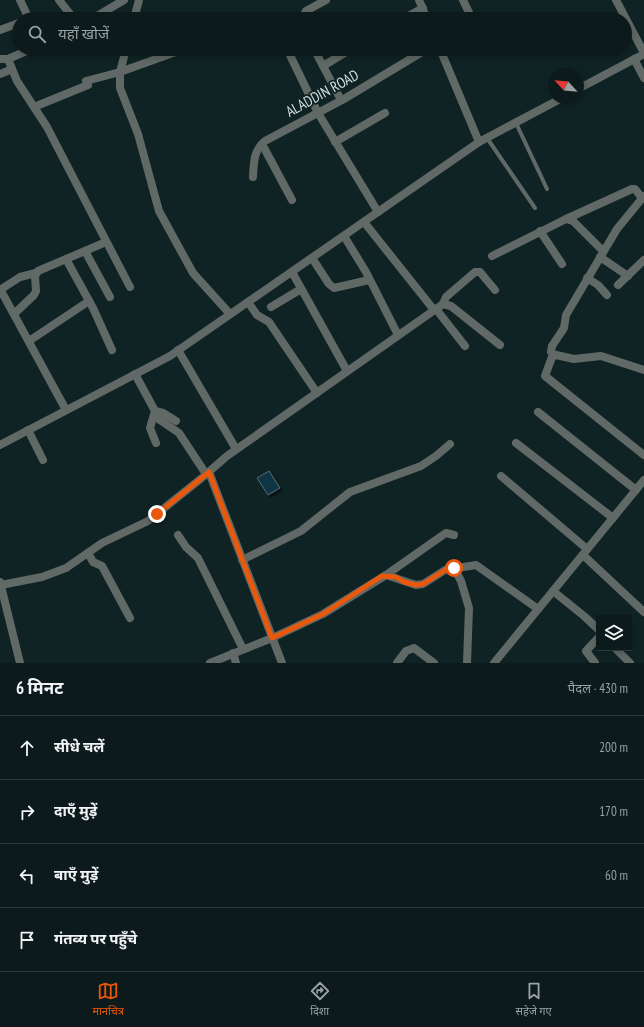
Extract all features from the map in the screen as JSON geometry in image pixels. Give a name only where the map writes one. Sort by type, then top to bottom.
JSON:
[{"type":"street","points":[[20,0],[26,12]]},
{"type":"street","points":[[59,0],[68,12]]},
{"type":"street","points":[[104,12],[124,0]]},
{"type":"street","points":[[136,12],[139,0]]},
{"type":"street","points":[[305,12],[326,0]]},
{"type":"street","points":[[463,0],[469,12]]},
{"type":"street","points":[[616,0],[622,12]]},
{"type":"street","points":[[411,12],[421,4]]},
{"type":"street","points":[[0,30],[12,26]]},
{"type":"street","points":[[584,86],[644,54],[632,31]]},
{"type":"street","points":[[124,56],[120,72],[120,88],[138,134],[159,211],[193,273],[230,314]]},
{"type":"street","points":[[34,107],[87,83],[165,56]]},
{"type":"street","points":[[290,56],[318,113],[378,212]]},
{"type":"street","points":[[318,56],[341,100]]},
{"type":"street","points":[[323,66],[340,56]]},
{"type":"street","name":"ALADDIN ROAD","points":[[262,144],[415,56]]},
{"type":"street","points":[[443,56],[479,142]]},
{"type":"street","points":[[4,59],[12,69],[21,88],[47,127],[130,287]]},
{"type":"street","points":[[634,59],[644,78]]},
{"type":"street","points":[[0,74],[12,69]]},
{"type":"street","points":[[0,444],[178,350],[479,142],[551,104]]},
{"type":"street","points":[[336,142],[385,113]]},
{"type":"street","points":[[253,177],[254,158],[262,144],[292,200]]},
{"type":"street","points":[[492,256],[566,218],[635,189],[643,197],[617,229],[587,278],[566,315],[562,332],[552,346],[551,352],[554,355],[574,359],[601,356],[644,370]]},
{"type":"street","points":[[566,218],[573,221],[602,254],[628,276]]},
{"type":"street","points":[[364,222],[438,308],[465,346]]},
{"type":"street","points":[[540,231],[562,264]]},
{"type":"street","points":[[344,236],[398,335]]},
{"type":"street","points":[[66,410],[0,290],[20,277],[36,273],[106,242]]},
{"type":"street","points":[[85,251],[110,297]]},
{"type":"street","points":[[312,258],[329,284],[334,288],[369,280]]},
{"type":"street","points":[[66,259],[89,301],[112,350]]},
{"type":"street","points":[[618,285],[644,260]]},
{"type":"street","points":[[292,272],[347,371]]},
{"type":"street","points":[[20,663],[1,583],[54,573],[102,543],[148,521],[236,449],[438,308],[448,295],[478,272],[495,290]]},
{"type":"street","points":[[14,314],[34,295],[36,291],[34,278],[36,273]]},
{"type":"street","points":[[587,278],[607,295]]},
{"type":"street","points":[[272,307],[301,289]]},
{"type":"street","points":[[29,341],[89,301]]},
{"type":"street","points":[[248,302],[257,315],[269,322],[318,393]]},
{"type":"street","points":[[438,308],[451,306],[500,345]]},
{"type":"street","points":[[178,350],[236,449]]},
{"type":"street","points":[[554,355],[546,374],[547,377],[644,455]]},
{"type":"street","points":[[135,374],[155,414],[179,433],[208,473],[282,663]]},
{"type":"street","points":[[538,412],[636,490]]},
{"type":"street","points":[[155,414],[166,414],[176,421]]},
{"type":"street","points":[[155,414],[150,428],[156,443]]},
{"type":"street","points":[[28,430],[42,460]]},
{"type":"street","points":[[516,443],[613,518]]},
{"type":"street","points":[[242,560],[301,531],[350,492],[421,466],[450,444]]},
{"type":"street","points":[[501,476],[585,552],[644,612]]},
{"type":"street","points":[[494,663],[644,480]]},
{"type":"street","points":[[210,663],[272,638],[323,614],[386,575],[446,533],[454,535]]},
{"type":"street","points":[[178,534],[186,547],[198,558],[243,649]]},
{"type":"street","points":[[88,553],[93,562],[102,566],[130,618]]},
{"type":"street","points":[[386,575],[416,585],[423,584],[445,570],[474,565],[481,567],[538,609]]},
{"type":"street","points":[[458,568],[469,608],[467,663]]},
{"type":"street","points":[[553,591],[596,627]]},
{"type":"street","points":[[595,663],[586,650],[596,640]]},
{"type":"street","points":[[397,663],[406,651],[414,648],[434,663]]},
{"type":"street","points":[[618,651],[630,663]]},
{"type":"street","points":[[233,653],[236,663]]},
{"type":"lane","points":[[516,123],[547,189]]},
{"type":"lane","points":[[487,138],[535,208]]},
{"type":"building","points":[[269,471],[280,488],[268,495],[257,478]]},
{"type":"route","points":[[157,514],[209,472],[272,638],[323,614],[382,576],[386,575],[396,577],[404,582],[416,585],[423,584],[445,570],[454,568]]}]
